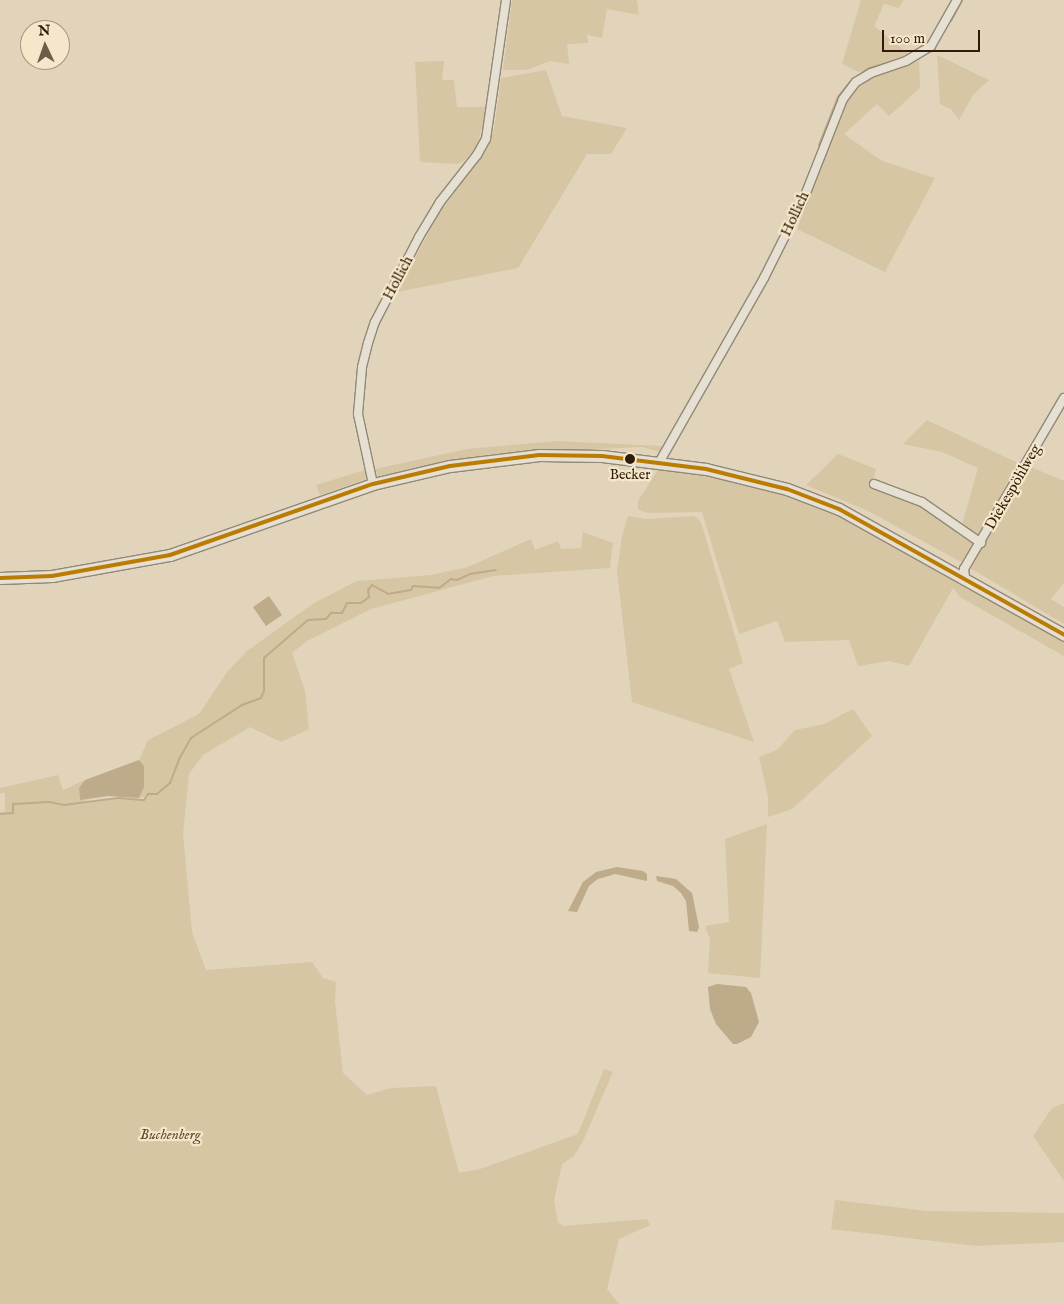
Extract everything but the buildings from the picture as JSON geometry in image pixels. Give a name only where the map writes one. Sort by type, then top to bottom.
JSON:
[{"type":"main road","points":[[0,578],[52,576],[170,555],[373,484],[450,466],[539,455],[660,461],[706,469],[778,487],[839,509],[964,577],[1064,636]]},
{"type":"street","name":"Hollich","points":[[373,484],[358,414],[359,390],[368,343],[374,322],[423,230],[440,202],[477,155],[486,139],[506,0]]},
{"type":"street","name":"Hollich","points":[[660,461],[764,278],[804,198],[843,99],[856,82],[871,73],[906,61],[931,46],[957,0]]},
{"type":"street","name":"Diekespöhlweg","points":[[964,577],[964,569],[981,543],[1064,398]]},
{"type":"street","points":[[874,484],[922,502],[981,543]]},
{"type":"green space","points":[[512,0],[637,0],[639,15],[607,9],[602,38],[587,35],[588,43],[567,44],[569,64],[550,61],[527,70],[503,70]]},
{"type":"green space","points":[[861,0],[904,0],[899,8],[884,4],[874,26],[910,55],[859,72],[842,64]]},
{"type":"green space","points":[[937,55],[989,80],[973,95],[959,120],[951,109],[940,104]]},
{"type":"green space","points":[[444,61],[442,80],[454,80],[457,107],[487,107],[477,146],[465,160],[458,164],[420,162],[415,62]]},
{"type":"green space","points":[[919,61],[920,88],[889,116],[877,104],[844,134],[882,161],[935,178],[885,272],[797,229],[844,103],[865,80]]},
{"type":"green space","points":[[546,70],[562,116],[627,128],[611,154],[587,154],[518,268],[397,292],[440,211],[486,151],[494,129],[501,78]]},
{"type":"green space","points":[[927,420],[1018,463],[979,535],[962,525],[978,468],[942,452],[903,444]]},
{"type":"green space","points":[[557,441],[662,446],[660,452],[642,447],[492,454],[378,476],[375,469],[467,449]]},
{"type":"green space","points":[[838,454],[876,469],[872,486],[915,502],[974,544],[961,562],[870,512],[806,485]]},
{"type":"green space","points":[[1029,466],[1064,481],[1064,583],[1051,599],[1064,607],[1064,624],[970,568]]},
{"type":"green space","points":[[659,468],[715,476],[780,494],[838,515],[1064,641],[1064,656],[960,597],[953,588],[909,666],[889,661],[858,666],[849,640],[785,642],[777,621],[739,634],[702,512],[647,513],[638,509],[638,501]]},
{"type":"green space","points":[[365,470],[366,479],[320,495],[316,485]]},
{"type":"green space","points":[[628,516],[646,519],[694,516],[701,522],[743,663],[729,669],[754,742],[632,702],[617,571],[622,536]]},
{"type":"green space","name":"Buchenberg","points":[[583,532],[613,543],[610,568],[493,576],[371,609],[307,641],[292,653],[305,691],[309,729],[281,742],[250,727],[203,755],[189,774],[183,834],[192,932],[206,970],[312,962],[323,978],[336,982],[335,1001],[343,1073],[367,1095],[391,1088],[436,1086],[459,1173],[480,1169],[578,1134],[604,1069],[613,1072],[583,1141],[574,1156],[562,1164],[554,1201],[558,1222],[563,1226],[647,1219],[650,1225],[619,1239],[607,1289],[619,1304],[0,1304],[0,812],[5,811],[5,793],[0,793],[0,788],[58,775],[63,790],[85,780],[79,788],[80,800],[90,799],[75,805],[119,799],[143,801],[149,795],[139,798],[144,786],[144,766],[139,760],[148,740],[199,714],[227,672],[247,651],[314,603],[357,581],[431,575],[468,567],[531,539],[535,550],[558,541],[561,549],[581,548]]},
{"type":"green space","points":[[853,709],[872,736],[792,809],[768,817],[768,797],[759,757],[777,750],[795,730],[824,724]]},
{"type":"green space","points":[[767,824],[760,978],[708,973],[710,939],[705,926],[729,922],[725,839]]},
{"type":"green space","points":[[1064,1103],[1064,1181],[1033,1136],[1052,1108]]},
{"type":"green space","points":[[835,1200],[927,1211],[1064,1213],[1064,1242],[976,1246],[831,1229]]},
{"type":"shaded area","points":[[269,596],[282,615],[266,626],[253,607]]},
{"type":"shaded area","points":[[139,760],[144,766],[144,787],[139,798],[108,796],[80,800],[79,788],[85,780]]},
{"type":"shaded area","points":[[617,867],[643,871],[647,874],[647,881],[615,874],[598,879],[589,886],[577,912],[568,911],[583,882],[596,872]]},
{"type":"shaded area","points":[[656,876],[676,879],[692,893],[699,927],[697,932],[689,931],[686,901],[681,893],[673,886],[657,881]]},
{"type":"shaded area","points":[[717,984],[746,987],[751,993],[759,1022],[751,1037],[737,1044],[733,1044],[716,1024],[710,1009],[708,987]]},
{"type":"waterway","points":[[951,21],[962,0]]},
{"type":"waterway","points":[[819,145],[838,97],[852,80],[869,68],[891,62]]},
{"type":"waterway","points":[[0,814],[13,813],[13,804],[49,802],[64,805],[119,798],[144,800],[148,794],[157,794],[170,783],[179,759],[191,738],[242,705],[261,698],[264,691],[264,658],[308,620],[326,619],[331,613],[342,613],[347,603],[361,603],[369,597],[368,590],[372,585],[388,594],[411,590],[413,586],[439,588],[451,579],[457,580],[470,574],[496,570]]},
{"type":"transit line","points":[[0,578],[52,576],[170,555],[373,484],[450,466],[539,455],[602,456],[706,469],[787,489],[839,509],[1064,635]]},
{"type":"place","name":"Becker","points":[[630,459]]}]
